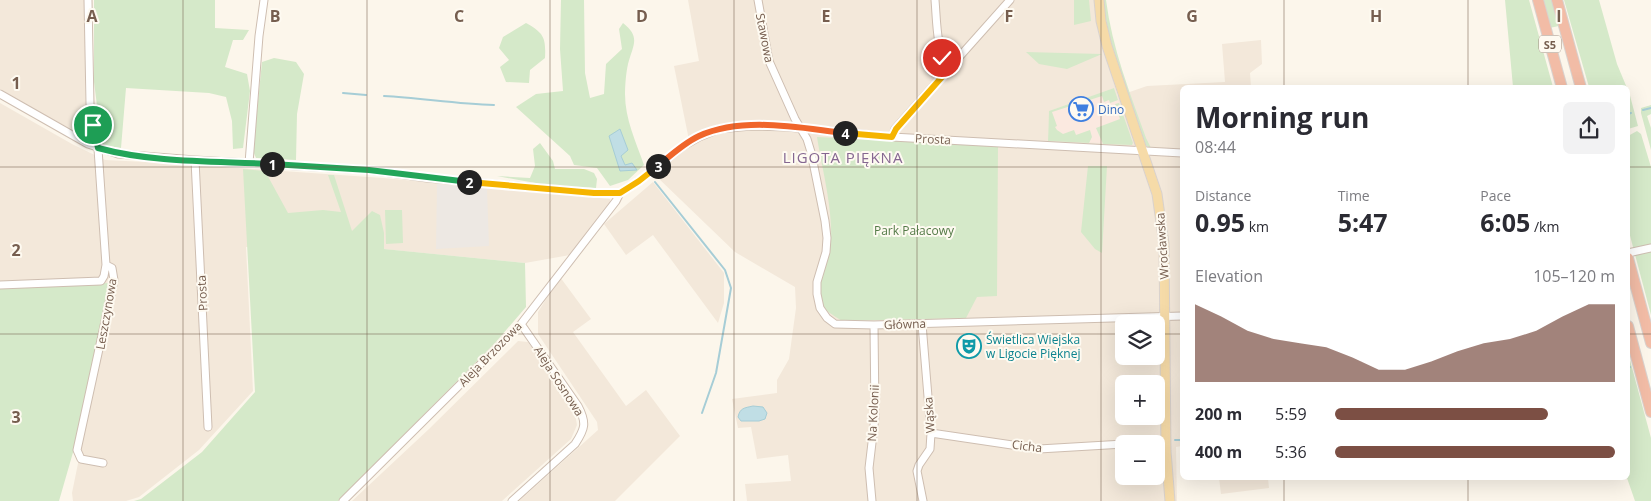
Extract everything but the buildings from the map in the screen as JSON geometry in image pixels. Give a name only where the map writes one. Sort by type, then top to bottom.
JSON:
[{"type":"highway","name":"S5","points":[[1538,0],[1561,85]]},
{"type":"highway","name":"S5","points":[[1557,0],[1580,85]]},
{"type":"highway","points":[[1630,265],[1651,343]]},
{"type":"highway","points":[[1630,333],[1651,412]]},
{"type":"main road","name":"Wrocławska","points":[[1099,0],[1101,22],[1107,46],[1157,194],[1164,244],[1165,315]]},
{"type":"main road","name":"Wrocławska","points":[[1165,316],[1166,442],[1170,501]]},
{"type":"street","name":"Leszczynowa","points":[[88,0],[90,104],[98,148],[106,265],[112,268],[114,280],[77,450],[81,459],[103,463]]},
{"type":"street","points":[[249,163],[259,36],[264,0]]},
{"type":"street","name":"Stawowa","points":[[758,0],[772,71],[801,129]]},
{"type":"street","points":[[935,0],[938,45],[942,58],[949,69]]},
{"type":"street","points":[[892,137],[896,129],[1010,0]]},
{"type":"street","points":[[0,94],[88,144],[122,154],[369,170],[428,178],[573,192],[620,193]]},
{"type":"street","name":"Prosta","points":[[620,193],[639,181],[683,146],[708,133],[719,129],[751,126],[892,137],[1180,153]]},
{"type":"street","name":"Główna","points":[[801,129],[811,152],[827,238],[826,252],[817,282],[816,294],[820,308],[827,318],[836,324],[922,324],[1115,318]]},
{"type":"street","name":"Prosta","points":[[195,160],[208,427]]},
{"type":"street","name":"Aleja Brzozowa","points":[[343,501],[521,324],[620,193]]},
{"type":"street","points":[[1630,253],[1651,248]]},
{"type":"street","points":[[0,286],[101,282],[106,265]]},
{"type":"street","name":"Główna","points":[[1165,316],[1180,316]]},
{"type":"street","name":"Aleja Sosnowa","points":[[512,501],[575,444],[582,434],[584,426],[584,417],[578,406],[521,324]]},
{"type":"street","name":"Wąska","points":[[922,324],[931,433],[930,449],[917,471],[923,501]]},
{"type":"street","name":"Na Kolonii","points":[[872,501],[869,468],[875,418],[874,325]]},
{"type":"street","name":"Cicha","points":[[931,433],[1039,449],[1115,445]]},
{"type":"shaded area","points":[[0,0],[86,0],[85,88],[87,129],[81,134],[0,89]]},
{"type":"shaded area","points":[[688,0],[1095,0],[1098,32],[1118,96],[1147,86],[1225,82],[1222,44],[1261,40],[1262,64],[1250,73],[1251,85],[1180,85],[1180,446],[1176,447],[1177,501],[747,501],[745,484],[791,481],[788,455],[757,459],[751,427],[738,428],[732,399],[777,393],[777,380],[789,359],[796,308],[795,287],[735,252],[655,175],[690,145],[674,66],[699,61]]},
{"type":"shaded area","points":[[1114,88],[1133,144],[1048,141],[1049,111]]},
{"type":"shaded area","points":[[0,103],[72,144],[105,160],[383,178],[610,199],[611,202],[570,255],[525,263],[383,249],[246,247],[253,391],[199,450],[139,497],[126,501],[73,501],[72,493],[89,409],[0,283]]},
{"type":"shaded area","points":[[653,182],[724,273],[724,303],[718,323],[653,235],[626,255],[604,224]]},
{"type":"shaded area","points":[[437,184],[487,189],[489,246],[436,249]]},
{"type":"shaded area","points":[[560,277],[591,319],[573,332],[626,406],[646,390],[680,436],[615,501],[519,501],[598,430],[597,422],[538,334],[538,312]]},
{"type":"shaded area","points":[[518,341],[528,342],[574,408],[577,425],[571,439],[502,501],[352,501],[429,429]]},
{"type":"shaded area","points":[[1219,480],[1268,480],[1269,488],[1221,494]]},
{"type":"green space","points":[[94,0],[215,0],[215,28],[249,30],[243,40],[233,40],[225,67],[247,74],[250,91],[243,148],[233,149],[232,121],[226,97],[209,93],[126,88],[121,148],[102,145],[94,82]]},
{"type":"green space","points":[[561,0],[584,0],[585,73],[590,98],[604,94],[606,64],[622,49],[619,29],[623,23],[629,28],[634,37],[626,75],[625,103],[644,165],[628,180],[610,186],[597,168],[574,165],[570,156],[516,107],[536,94],[563,91],[560,49]]},
{"type":"green space","points":[[1074,0],[1089,0],[1091,21],[1074,25]]},
{"type":"green space","points":[[1103,0],[1106,0],[1122,70],[1151,148],[1145,145],[1120,74]]},
{"type":"green space","points":[[1505,0],[1529,0],[1552,85],[1513,85]]},
{"type":"green space","points":[[1541,0],[1552,0],[1559,26],[1549,28]]},
{"type":"green space","points":[[1564,0],[1599,0],[1617,64],[1626,85],[1588,85]]},
{"type":"green space","points":[[526,23],[537,30],[543,37],[545,58],[530,70],[529,83],[506,82],[500,67],[509,60],[499,48],[503,37]]},
{"type":"green space","points":[[1026,52],[1102,54],[1067,69],[1039,64]]},
{"type":"green space","points":[[274,58],[296,62],[304,74],[297,114],[296,160],[256,158],[253,151],[262,62]]},
{"type":"green space","points":[[1114,88],[1118,100],[1110,103],[1109,100],[1104,102],[1102,96],[1052,112],[1057,126],[1055,127],[1063,134],[1074,130],[1076,135],[1090,130],[1092,137],[1089,143],[1048,141],[1049,111]]},
{"type":"green space","points":[[1630,96],[1638,126],[1630,128]]},
{"type":"green space","points":[[1119,103],[1133,143],[1132,145],[1103,144],[1096,128],[1120,119],[1115,104]]},
{"type":"green space","points":[[1651,105],[1651,114],[1647,116],[1651,128],[1651,150],[1641,108]]},
{"type":"green space","points":[[1637,131],[1641,134],[1651,167],[1651,315],[1630,236],[1630,135]]},
{"type":"green space","name":"Park Pałacowy","points":[[817,137],[998,146],[997,296],[977,297],[966,318],[842,321],[829,312],[822,304],[819,294],[820,281],[830,248],[831,222]]},
{"type":"green space","points":[[540,143],[553,161],[555,169],[584,169],[594,173],[597,179],[596,188],[546,185],[497,176],[530,178],[535,166],[533,149]]},
{"type":"green space","points":[[1088,166],[1107,166],[1102,253],[1095,249],[1081,232]]},
{"type":"green space","points":[[243,169],[265,171],[288,213],[323,210],[341,212],[328,175],[334,175],[352,231],[372,211],[380,215],[384,233],[384,249],[525,263],[526,307],[495,343],[338,501],[134,501],[141,499],[202,452],[255,392]]},
{"type":"green space","points":[[385,210],[402,210],[403,243],[386,244]]},
{"type":"green space","points":[[109,283],[110,292],[91,390],[59,501],[0,501],[0,287]]},
{"type":"green space","points":[[1630,360],[1651,438],[1651,501],[1635,501],[1628,480],[1630,480]]},
{"type":"water","points":[[620,129],[628,150],[621,156],[625,165],[632,163],[637,170],[620,171],[609,136]]},
{"type":"water","points":[[753,406],[763,407],[767,413],[765,419],[741,421],[738,417],[741,410]]},
{"type":"waterway","points":[[343,93],[366,95]]},
{"type":"waterway","points":[[384,96],[494,105]]},
{"type":"waterway","points":[[1643,110],[1651,108]]},
{"type":"waterway","points":[[655,182],[725,270],[731,288],[716,373],[702,413]]},
{"type":"waterway","points":[[1175,440],[1180,440]]},
{"type":"place","name":"Dino","points":[[1081,109]]},
{"type":"place","name":"Świetlica Wiejska w Ligocie Pięknej","points":[[969,346]]},
{"type":"district","name":"LIGOTA PIĘKNA","points":[[843,157]]},
{"type":"route","points":[[93,125],[98,148],[118,154],[369,170],[496,185],[594,193],[620,193],[639,181],[692,140],[719,129],[739,126],[768,126],[892,137],[896,129],[949,69],[942,58]]}]
